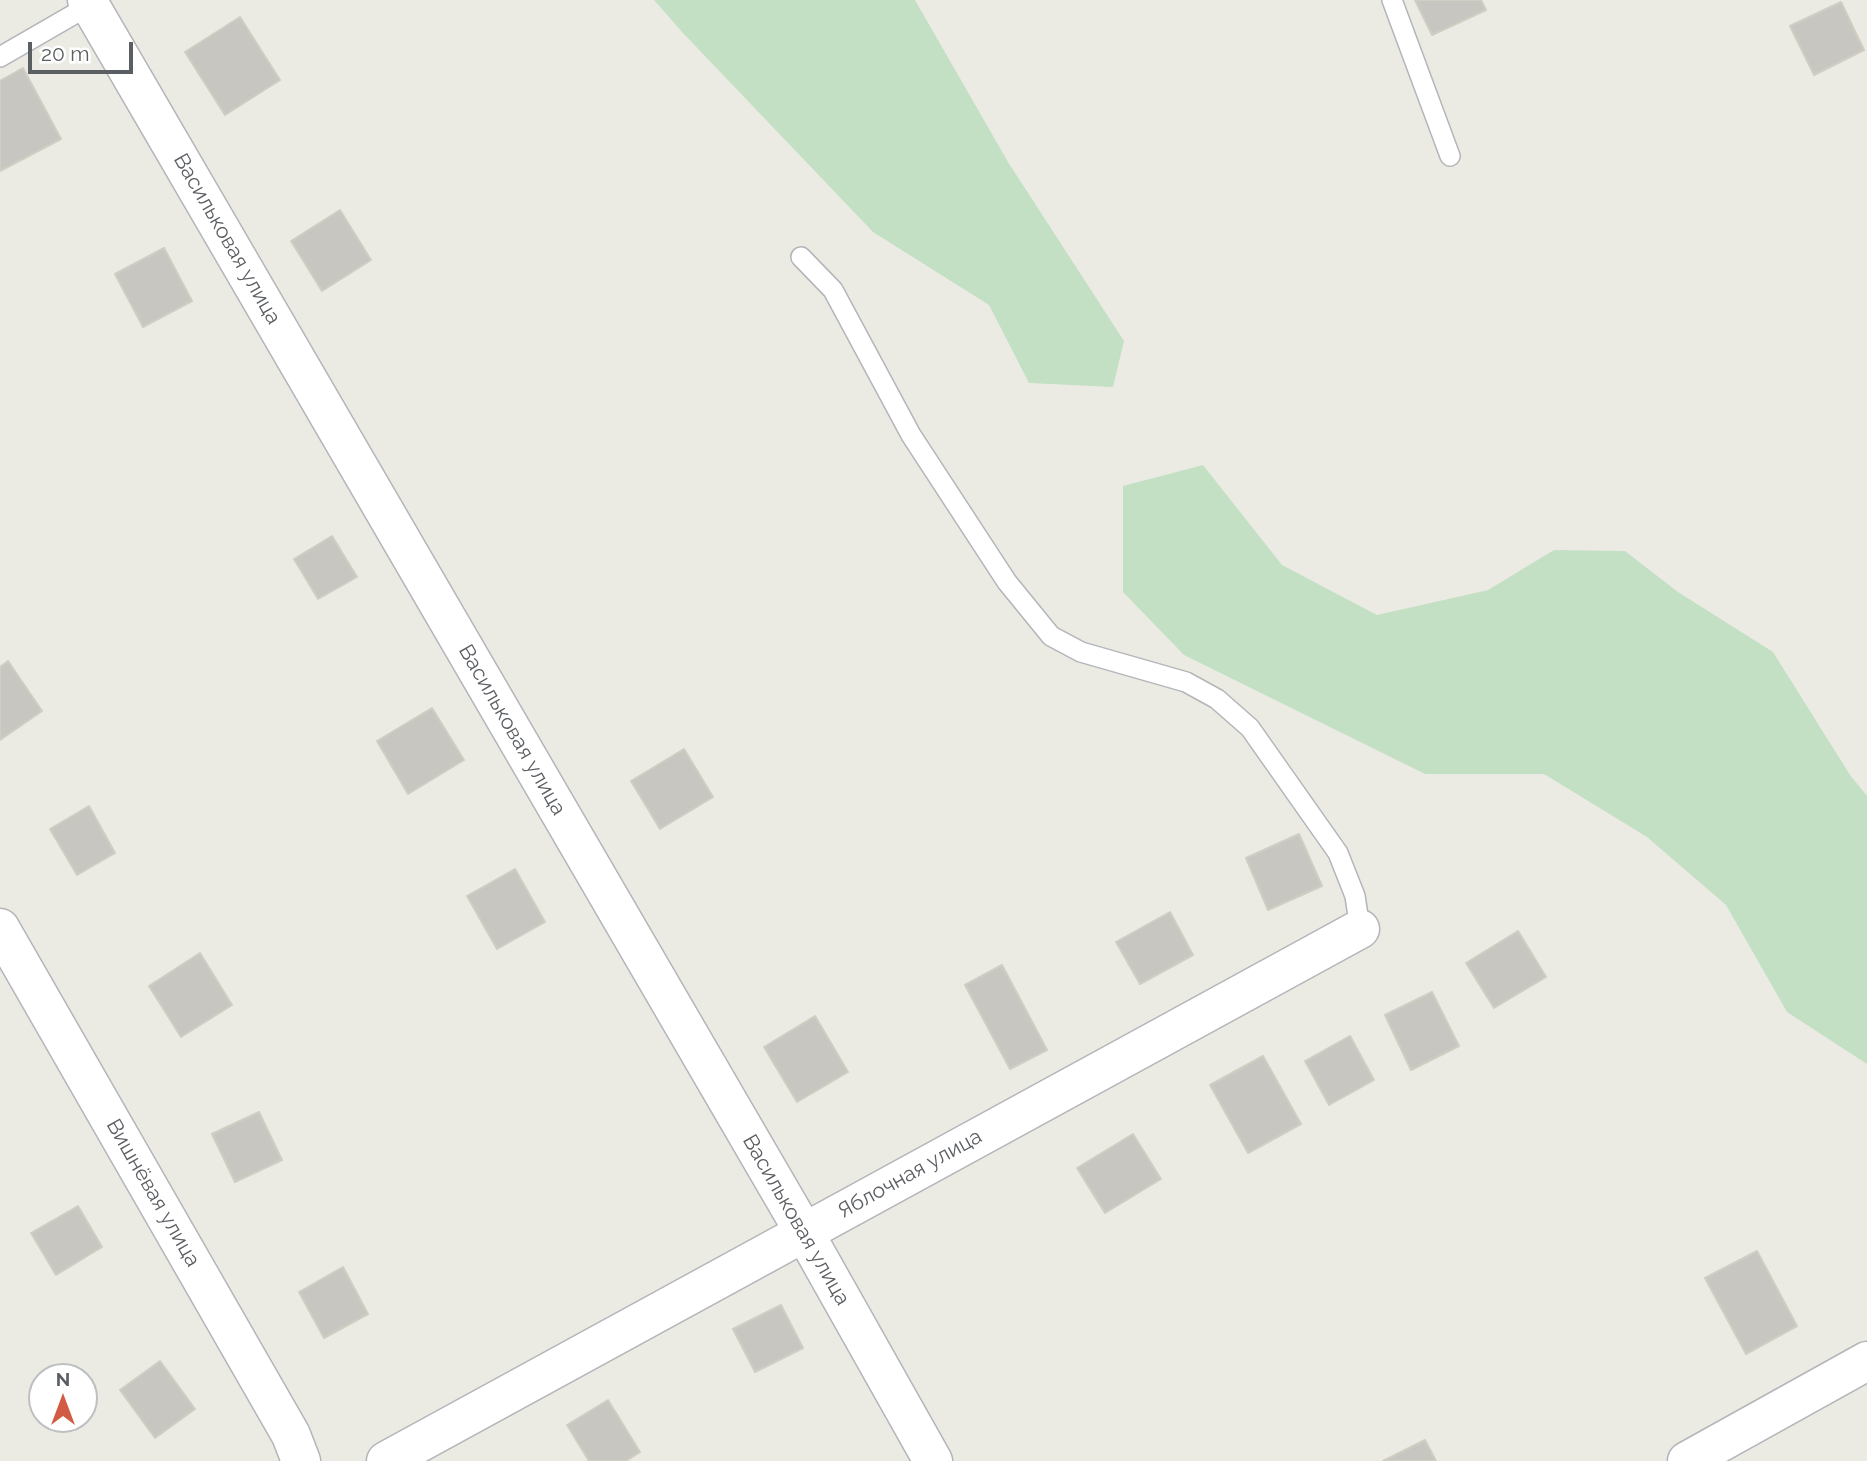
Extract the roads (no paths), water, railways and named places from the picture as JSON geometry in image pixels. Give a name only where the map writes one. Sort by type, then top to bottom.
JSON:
[{"type":"street","name":"Васильковая улица","points":[[89,2],[804,1232],[933,1461]]},
{"type":"street","name":"Вишнёвая улица","points":[[0,928],[291,1435],[301,1461]]},
{"type":"street","name":"Яблочная улица","points":[[386,1461],[1360,929]]},
{"type":"street","points":[[1687,1461],[1867,1361]]},
{"type":"lane","points":[[1392,0],[1450,156]]},
{"type":"lane","points":[[0,57],[89,2]]},
{"type":"lane","points":[[801,257],[833,290],[911,435],[1007,582],[1051,636],[1080,652],[1186,682],[1217,699],[1250,728],[1338,853],[1355,896],[1360,929]]}]
